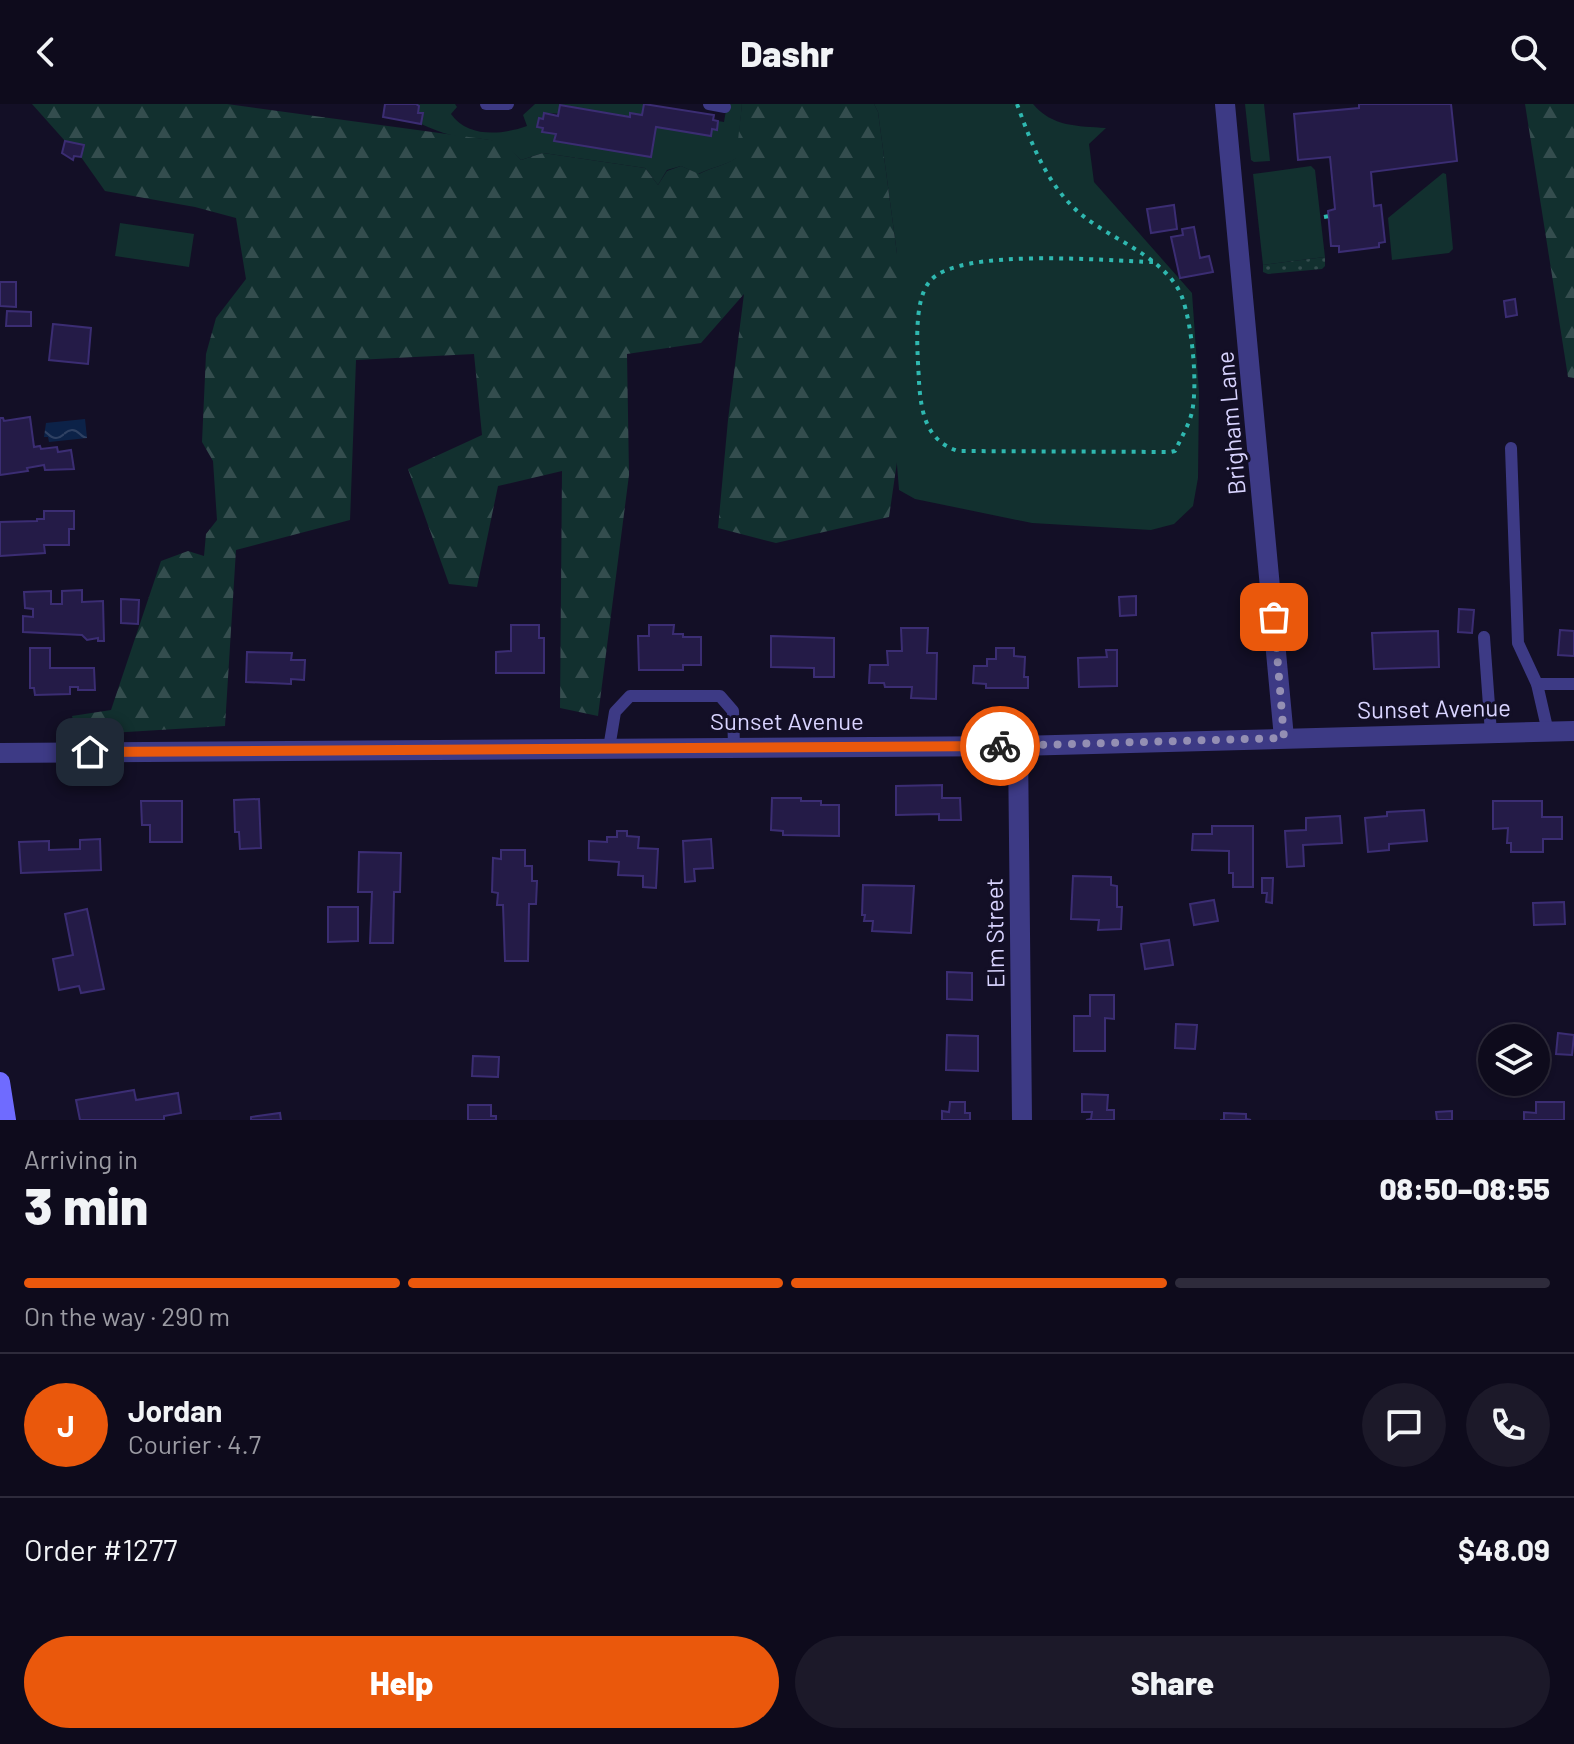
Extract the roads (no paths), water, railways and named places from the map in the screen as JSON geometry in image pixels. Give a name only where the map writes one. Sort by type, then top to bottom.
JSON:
[{"type":"main road","points":[[0,1082],[6,1120]]},
{"type":"street","name":"Brigham Lane","points":[[1225,104],[1284,738]]},
{"type":"street","name":"Sunset Avenue","points":[[0,753],[1018,746],[1574,731]]},
{"type":"street","name":"Elm Street","points":[[1018,746],[1022,1120]]},
{"type":"lane","points":[[486,104],[508,104]]},
{"type":"lane","points":[[709,104],[725,107]]},
{"type":"lane","points":[[1511,448],[1518,643],[1537,684],[1548,732]]},
{"type":"lane","points":[[1484,637],[1491,733]]},
{"type":"lane","points":[[1537,684],[1574,684]]},
{"type":"lane","points":[[609,748],[615,712],[630,696],[720,696],[733,711],[734,746]]},
{"type":"water","points":[[85,419],[87,438],[49,442],[48,437],[44,437],[46,423]]}]
